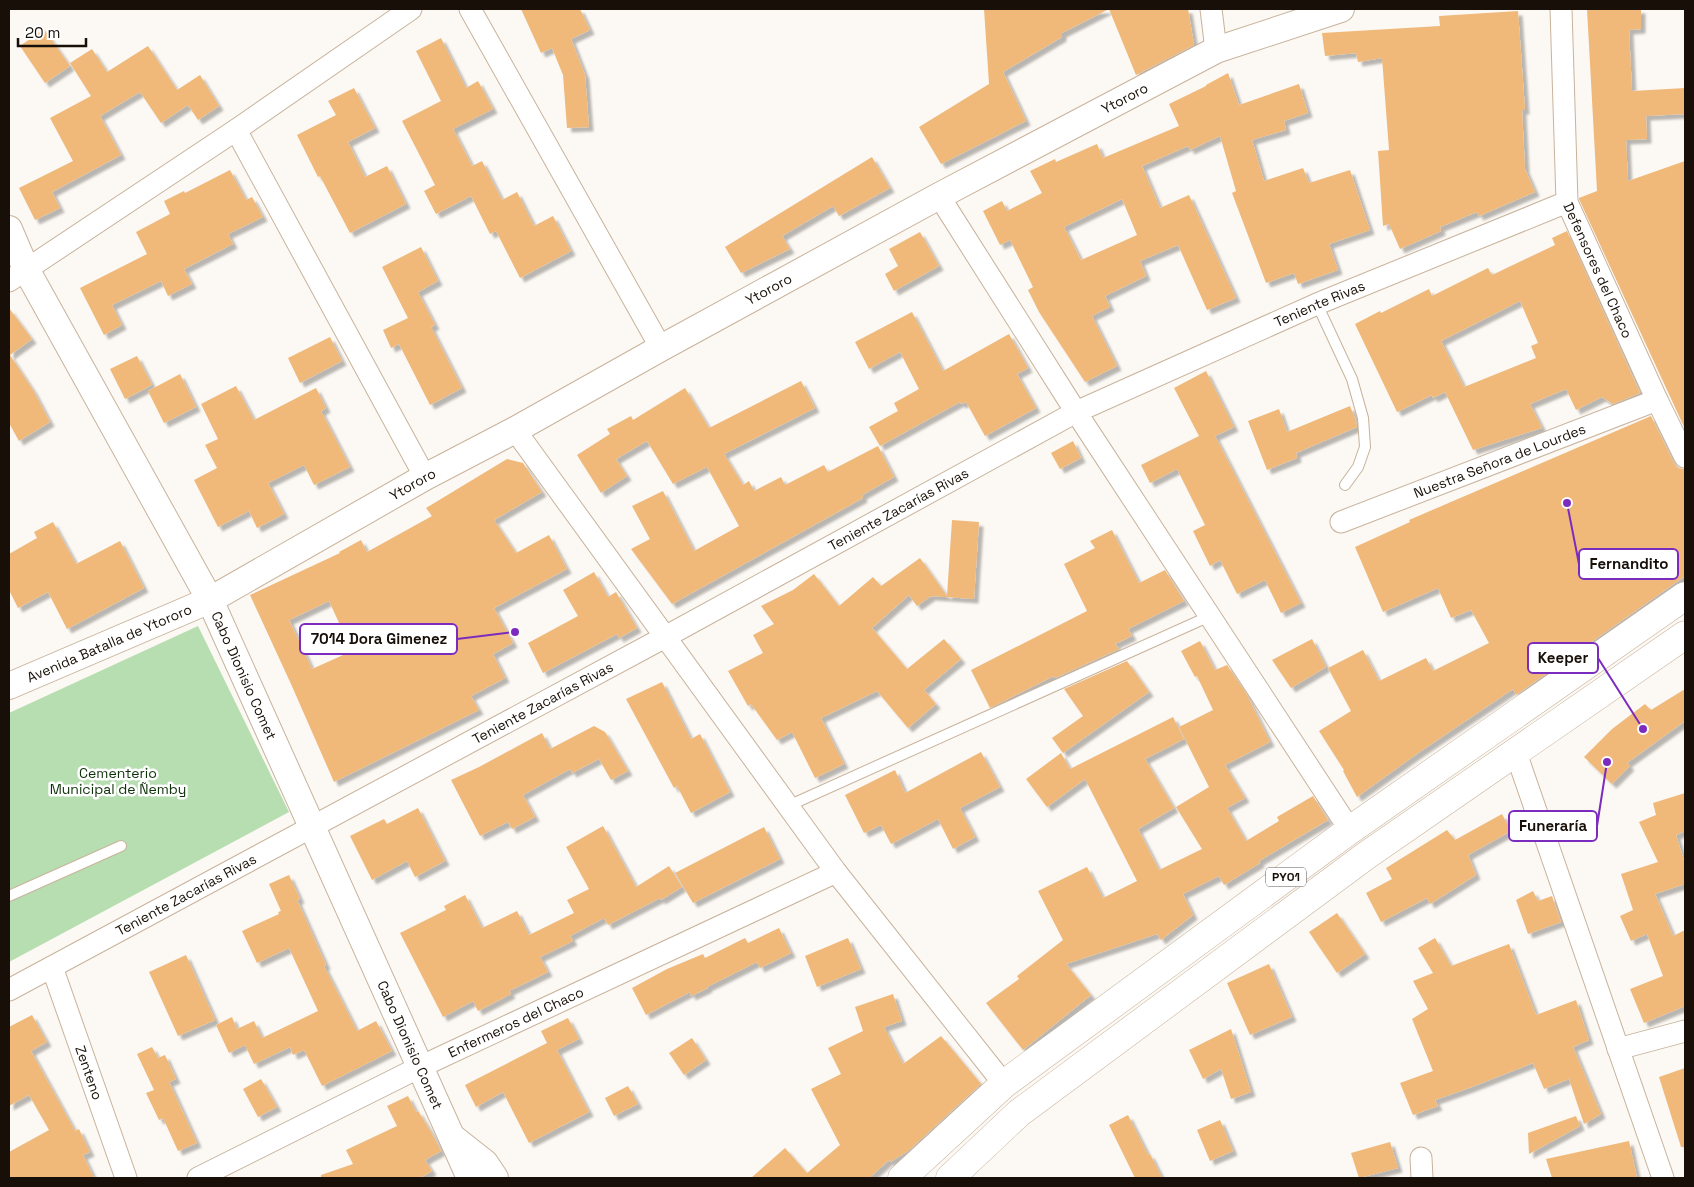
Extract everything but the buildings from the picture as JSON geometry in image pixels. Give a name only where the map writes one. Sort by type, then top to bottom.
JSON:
[{"type":"highway","name":"PY01","points":[[902,1178],[1004,1084],[1350,830],[1685,596]]},
{"type":"highway","name":"PY01","points":[[950,1178],[1019,1113],[1367,855],[1685,635]]},
{"type":"street","points":[[18,275],[236,130],[411,9]]},
{"type":"street","points":[[470,9],[661,348]]},
{"type":"street","points":[[1211,9],[1216,50]]},
{"type":"street","name":"Ytororo","points":[[210,600],[425,477],[515,430],[939,196],[1216,50],[1341,9]]},
{"type":"street","name":"Defensores del Chaco","points":[[1561,9],[1567,202],[1685,457]]},
{"type":"street","points":[[236,130],[425,477]]},
{"type":"street","points":[[939,196],[1076,412],[1350,830]]},
{"type":"street","name":"Teniente Rivas","points":[[1076,412],[1317,304],[1567,202]]},
{"type":"street","name":"Cabo Dionisio Comet","points":[[9,229],[18,275],[210,600],[470,1178]]},
{"type":"street","name":"Nuestra Señora de Lourdes","points":[[1341,522],[1657,400]]},
{"type":"street","name":"Teniente Zacarías Rivas","points":[[9,990],[665,637],[1076,412]]},
{"type":"street","points":[[515,430],[836,872],[1004,1084]]},
{"type":"street","name":"Avenida Batalla de Ytororo","points":[[9,686],[210,600]]},
{"type":"street","points":[[1516,753],[1663,1178]]},
{"type":"street","name":"Enfermeros del Chaco","points":[[198,1178],[420,1067],[836,872]]},
{"type":"street","name":"Zenteno","points":[[52,967],[126,1178]]},
{"type":"street","points":[[1618,1049],[1685,1031]]},
{"type":"street","name":"Cabo Dionisio Comet","points":[[452,1136],[485,1163],[495,1178]]},
{"type":"lane","points":[[1317,304],[1352,379],[1363,418],[1365,447],[1358,467],[1345,485]]},
{"type":"lane","points":[[788,806],[1210,616]]},
{"type":"lane","points":[[9,896],[121,846]]},
{"type":"green space","name":"Cementerio Municipal de Ñemby","points":[[198,626],[289,812],[9,962],[9,713]]},
{"type":"place","name":"Fernandito","points":[[1567,503]]},
{"type":"place","name":"7014 Dora Gimenez","points":[[515,632]]},
{"type":"place","name":"Keeper","points":[[1643,729]]},
{"type":"place","name":"Funeraría","points":[[1607,762]]}]
